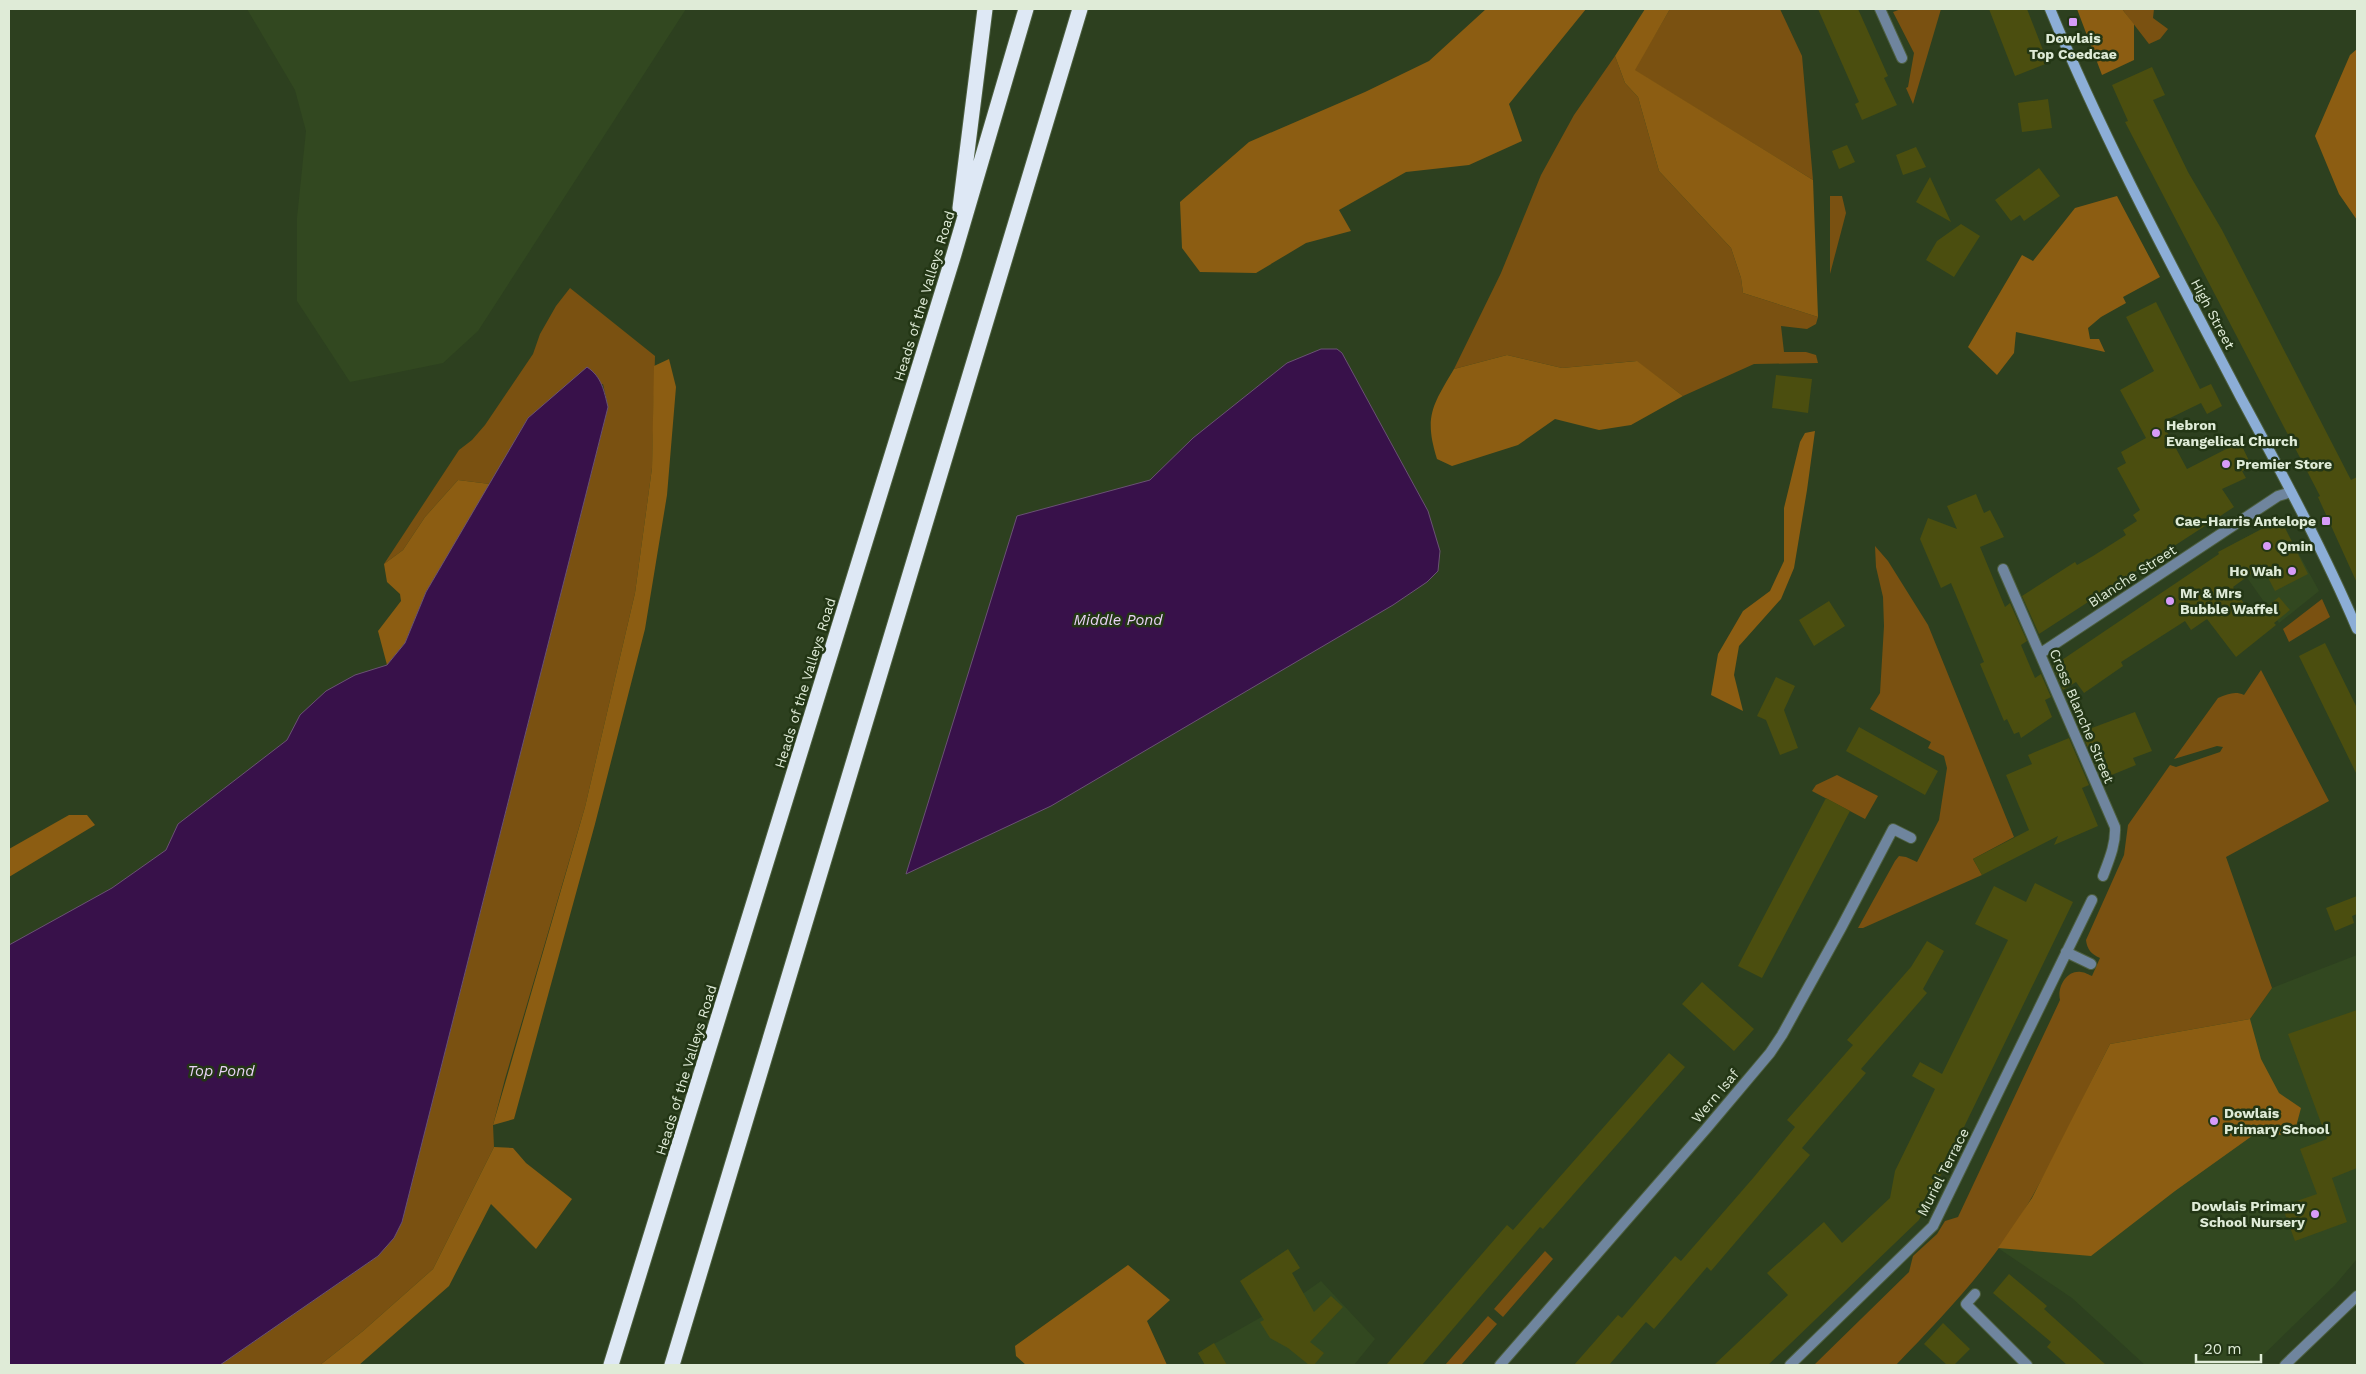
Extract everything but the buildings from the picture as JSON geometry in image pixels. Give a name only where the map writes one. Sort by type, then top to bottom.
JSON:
[{"type":"highway","points":[[954,254],[985,9]]},
{"type":"highway","name":"Heads of the Valleys Road","points":[[611,1365],[954,254],[1026,9]]},
{"type":"highway","points":[[672,1365],[1080,9]]},
{"type":"highway","points":[[1072,34],[1093,9]]},
{"type":"street","points":[[1880,9],[1902,58]]},
{"type":"street","name":"High Street","points":[[2050,9],[2090,104],[2135,195],[2291,492],[2357,629]]},
{"type":"street","name":"Blanche Street","points":[[2040,653],[2278,496],[2291,492]]},
{"type":"street","name":"Cross Blanche Street","points":[[2003,569],[2115,826],[2116,835],[2112,852],[2103,876]]},
{"type":"street","name":"Wern Isaf","points":[[1500,1365],[1770,1053],[1803,997],[1893,829],[1911,838]]},
{"type":"street","name":"Muriel Terrace","points":[[1790,1365],[1933,1226],[2092,900]]},
{"type":"street","points":[[2066,952],[2091,964]]},
{"type":"street","points":[[1975,1294],[1966,1304],[2026,1365]]},
{"type":"street","points":[[2285,1365],[2357,1296]]},
{"type":"shaded area","points":[[247,9],[686,9],[478,331],[443,363],[350,382],[297,301],[297,218],[306,131],[295,90]]},
{"type":"shaded area","points":[[1486,9],[1586,9],[1509,104],[1522,141],[1469,165],[1406,172],[1339,210],[1351,231],[1306,243],[1256,273],[1200,272],[1182,248],[1180,202],[1249,142],[1365,92],[1429,61]]},
{"type":"shaded area","points":[[1645,9],[1670,9],[1635,70],[1813,180],[1818,317],[1743,293],[1741,278],[1731,248],[1659,171],[1638,97],[1625,83],[1615,56]]},
{"type":"shaded area","points":[[1670,9],[1780,9],[1802,56],[1813,180],[1634,70]]},
{"type":"shaded area","points":[[1901,9],[1941,9],[1913,104],[1906,88],[1908,87],[1914,53],[1893,12]]},
{"type":"shaded area","points":[[2077,9],[2122,9],[2134,24],[2134,60],[2102,75]]},
{"type":"shaded area","points":[[2122,9],[2154,9],[2153,18],[2168,29],[2160,39],[2149,44]]},
{"type":"shaded area","points":[[2357,49],[2357,220],[2339,194],[2315,136],[2350,55]]},
{"type":"shaded area","points":[[1615,56],[1625,83],[1638,97],[1659,171],[1731,248],[1741,278],[1743,293],[1818,317],[1816,324],[1807,329],[1781,326],[1784,352],[1806,352],[1816,355],[1818,363],[1754,364],[1683,396],[1636,361],[1562,368],[1507,355],[1454,369],[1501,273],[1541,175],[1574,115]]},
{"type":"shaded area","points":[[1830,196],[1842,196],[1846,213],[1830,274]]},
{"type":"shaded area","points":[[2117,196],[2160,277],[2123,297],[2126,303],[2101,317],[2088,328],[2090,339],[2099,339],[2105,352],[2016,332],[2014,353],[1997,375],[1968,347],[2022,255],[2033,261],[2075,208]]},
{"type":"shaded area","points":[[570,288],[655,356],[652,468],[635,593],[585,807],[493,1125],[494,1147],[433,1269],[363,1331],[320,1365],[220,1365],[378,1256],[402,1222],[608,407],[603,384],[528,418],[490,484],[458,480],[425,517],[403,550],[384,564],[459,450],[472,440],[485,425],[533,354],[540,334],[556,306]]},
{"type":"shaded area","points":[[1507,355],[1562,368],[1637,361],[1683,396],[1631,425],[1599,430],[1555,419],[1518,445],[1452,466],[1437,459],[1431,432],[1432,412],[1440,393],[1454,369]]},
{"type":"shaded area","points":[[669,359],[676,387],[667,495],[645,629],[595,824],[514,1119],[493,1125],[585,807],[635,593],[652,468],[654,366]]},
{"type":"shaded area","points":[[1815,431],[1794,568],[1781,599],[1739,646],[1734,675],[1743,711],[1711,695],[1718,654],[1743,611],[1770,591],[1784,561],[1784,508],[1800,442],[1805,433]]},
{"type":"shaded area","points":[[458,480],[490,484],[426,592],[405,643],[387,665],[378,631],[401,601],[400,594],[387,582],[384,564],[403,550],[425,517]]},
{"type":"shaded area","points":[[2273,523],[2284,526],[2319,591],[2279,623],[2226,548]]},
{"type":"shaded area","points":[[1875,546],[1888,561],[1928,625],[2014,837],[1973,859],[1982,875],[1863,928],[1858,928],[1899,856],[1917,862],[1939,820],[1947,768],[1944,756],[1928,748],[1931,742],[1870,709],[1880,693],[1884,626],[1883,597],[1876,567]]},
{"type":"shaded area","points":[[2322,599],[2330,617],[2289,642],[2283,629]]},
{"type":"shaded area","points":[[2261,670],[2329,801],[2226,857],[2272,988],[2250,1019],[2110,1044],[2052,1160],[2018,1220],[1987,1264],[1933,1326],[1896,1365],[1814,1365],[1909,1272],[1913,1256],[1937,1234],[1945,1221],[1958,1217],[2060,1000],[2061,985],[2067,977],[2076,972],[2092,976],[2100,958],[2090,951],[2086,940],[2124,855],[2128,825],[2170,765],[2176,767],[2220,752],[2223,747],[2217,746],[2174,759],[2218,698],[2234,693],[2244,695]]},
{"type":"shaded area","points":[[1837,775],[1878,796],[1865,819],[1812,791],[1816,785]]},
{"type":"shaded area","points":[[69,815],[87,815],[95,825],[9,877],[9,849]]},
{"type":"shaded area","name":"Dowlais Primary School","points":[[2357,955],[2357,1259],[2335,1285],[2253,1365],[2145,1365],[2072,1298],[1998,1248],[2032,1198],[2110,1044],[2250,1019],[2272,988]]},
{"type":"shaded area","points":[[2250,1019],[2261,1059],[2279,1093],[2301,1108],[2294,1134],[2252,1136],[2175,1191],[2091,1256],[1998,1248],[2032,1198],[2110,1044]]},
{"type":"shaded area","points":[[494,1147],[513,1148],[526,1163],[572,1199],[536,1249],[491,1204],[449,1286],[359,1365],[320,1365],[363,1331],[433,1269]]},
{"type":"shaded area","points":[[1545,1251],[1553,1259],[1503,1317],[1494,1309]]},
{"type":"shaded area","points":[[1128,1265],[1170,1300],[1147,1321],[1167,1365],[1026,1365],[1016,1356],[1015,1346]]},
{"type":"shaded area","points":[[1321,1281],[1375,1339],[1354,1365],[1205,1365],[1198,1353],[1304,1293]]},
{"type":"shaded area","points":[[1488,1316],[1497,1324],[1461,1365],[1445,1365]]},
{"type":"water","name":"Middle Pond","points":[[1321,349],[1337,349],[1342,353],[1428,511],[1440,551],[1438,571],[1427,582],[1393,605],[1051,806],[906,874],[1017,516],[1150,480],[1193,438],[1287,363]]},
{"type":"water","name":"Top Pond","points":[[587,367],[599,380],[604,390],[608,407],[402,1222],[394,1238],[378,1256],[220,1365],[9,1365],[9,945],[112,888],[166,850],[178,824],[287,740],[300,715],[326,691],[355,675],[387,665],[405,643],[426,592],[528,418]]},
{"type":"place","name":"Dowlais Top Coedcae","points":[[2073,22]]},
{"type":"place","name":"Hebron Evangelical Church","points":[[2156,433]]},
{"type":"place","name":"Premier Store","points":[[2226,464]]},
{"type":"place","name":"Cae-Harris Antelope","points":[[2326,521]]},
{"type":"place","name":"Qmin","points":[[2267,546]]},
{"type":"place","name":"Ho Wah","points":[[2292,571]]},
{"type":"place","name":"Mr & Mrs Bubble Waffel","points":[[2170,601]]},
{"type":"place","name":"Dowlais Primary School","points":[[2214,1121]]},
{"type":"place","name":"Dowlais Primary School Nursery","points":[[2315,1214]]}]
